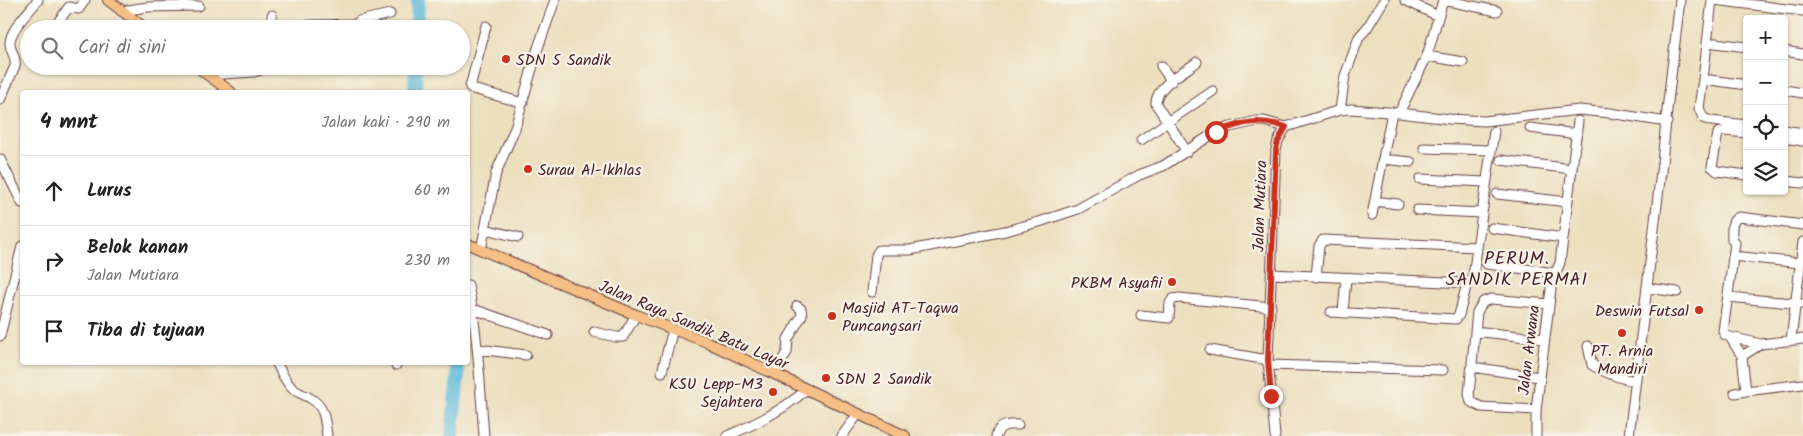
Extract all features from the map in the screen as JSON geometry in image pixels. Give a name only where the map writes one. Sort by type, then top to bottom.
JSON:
[{"type":"main road","points":[[108,0],[134,20]]},
{"type":"main road","points":[[207,75],[229,90]]},
{"type":"main road","name":"Jalan Raya Sandik Batu Layar","points":[[470,245],[636,315],[707,342],[858,414],[890,433],[905,436]]},
{"type":"street","points":[[23,20],[38,0]]},
{"type":"street","points":[[60,20],[69,7],[79,9],[85,0]]},
{"type":"street","points":[[481,250],[496,171],[512,136],[538,48],[555,0]]},
{"type":"street","points":[[1340,110],[1344,76],[1359,37],[1367,28],[1384,0]]},
{"type":"street","points":[[1405,0],[1438,16]]},
{"type":"street","points":[[1372,215],[1383,159],[1396,113],[1427,56],[1443,0],[1497,11]]},
{"type":"street","points":[[1629,436],[1648,288],[1680,0]]},
{"type":"street","points":[[1743,125],[1703,118],[1699,108],[1713,0],[1803,11]]},
{"type":"street","points":[[121,10],[148,6],[199,6]]},
{"type":"street","points":[[363,20],[390,14]]},
{"type":"street","points":[[272,15],[272,20]]},
{"type":"street","points":[[0,100],[16,60],[11,48],[11,35],[20,23]]},
{"type":"street","points":[[486,26],[470,87],[523,103]]},
{"type":"street","points":[[1707,42],[1743,46]]},
{"type":"street","points":[[1788,52],[1803,54]]},
{"type":"street","points":[[1427,56],[1463,62]]},
{"type":"street","points":[[1187,152],[1155,100],[1160,90],[1197,62]]},
{"type":"street","points":[[1161,66],[1172,81]]},
{"type":"street","points":[[1703,78],[1743,84]]},
{"type":"street","points":[[1141,140],[1213,91]]},
{"type":"street","points":[[1788,91],[1803,93]]},
{"type":"street","points":[[872,292],[876,255],[879,250],[910,250],[953,242],[1006,231],[1078,210],[1139,175],[1163,166],[1216,132],[1230,127],[1264,121],[1286,127],[1340,110],[1360,108],[1450,119],[1484,120],[1587,110],[1667,122]]},
{"type":"street","name":"Jalan Arwana","points":[[1536,436],[1536,410],[1544,339],[1552,281],[1560,263],[1578,121]]},
{"type":"street","name":"Jalan Mutiara","points":[[1275,436],[1268,363],[1271,274],[1276,150],[1278,141],[1286,127]]},
{"type":"street","points":[[1530,128],[1577,134]]},
{"type":"street","points":[[1743,133],[1725,130],[1718,133],[1712,167],[1716,171],[1743,174]]},
{"type":"street","points":[[1271,274],[1467,283],[1471,281],[1494,131]]},
{"type":"street","points":[[1788,131],[1803,133]]},
{"type":"street","points":[[1788,139],[1803,141]]},
{"type":"street","points":[[1424,148],[1491,150]]},
{"type":"street","points":[[0,159],[20,199]]},
{"type":"street","points":[[1383,159],[1411,162]]},
{"type":"street","points":[[1501,160],[1572,169]]},
{"type":"street","points":[[1420,178],[1486,182]]},
{"type":"street","points":[[1788,181],[1803,183]]},
{"type":"street","points":[[1497,194],[1568,202]]},
{"type":"street","points":[[1375,201],[1398,204]]},
{"type":"street","points":[[1417,210],[1482,212]]},
{"type":"street","points":[[1803,225],[1737,217],[1733,222],[1733,256],[1722,331],[1730,337],[1761,344],[1803,339]]},
{"type":"street","points":[[1492,228],[1563,238]]},
{"type":"street","points":[[485,229],[518,237]]},
{"type":"street","points":[[1316,277],[1318,246],[1323,240],[1477,247]]},
{"type":"street","points":[[1791,340],[1799,304],[1800,263],[1803,242]]},
{"type":"street","points":[[0,336],[20,254]]},
{"type":"street","points":[[1733,256],[1800,263]]},
{"type":"street","points":[[1487,264],[1555,273]]},
{"type":"street","points":[[1343,313],[1346,278]]},
{"type":"street","points":[[1331,312],[1456,319],[1460,315],[1467,283]]},
{"type":"street","points":[[1648,288],[1677,292]]},
{"type":"street","points":[[470,295],[478,349],[484,436]]},
{"type":"street","points":[[1728,297],[1799,304]]},
{"type":"street","points":[[1141,315],[1169,318],[1170,303],[1173,299],[1179,298],[1271,308]]},
{"type":"street","points":[[1536,410],[1476,406],[1469,398],[1476,316],[1479,307],[1488,300],[1549,304]]},
{"type":"street","points":[[774,374],[786,352],[788,337],[802,314],[798,306]]},
{"type":"street","points":[[473,309],[548,335]]},
{"type":"street","points":[[594,332],[608,336],[623,337],[636,315]]},
{"type":"street","points":[[662,372],[673,329]]},
{"type":"street","points":[[1475,331],[1544,339]]},
{"type":"street","points":[[1730,337],[1742,356],[1746,391]]},
{"type":"street","points":[[1742,356],[1761,344]]},
{"type":"street","points":[[1588,346],[1592,365],[1623,379],[1636,381]]},
{"type":"street","points":[[478,349],[526,355]]},
{"type":"street","points":[[1210,350],[1268,363],[1443,370]]},
{"type":"street","points":[[278,365],[289,385],[312,399],[321,408],[327,436]]},
{"type":"street","points":[[1472,368],[1540,378]]},
{"type":"street","points":[[1735,393],[1803,384]]},
{"type":"street","points":[[727,436],[768,417],[795,400],[807,389]]},
{"type":"street","points":[[842,436],[858,414]]},
{"type":"street","points":[[996,436],[1002,426],[1009,424],[1018,425]]},
{"type":"waterway","points":[[417,20],[418,0]]},
{"type":"waterway","points":[[415,90],[416,75]]},
{"type":"waterway","points":[[452,436],[458,374],[456,365]]},
{"type":"place","name":"SDN 5 Sandik","points":[[506,59]]},
{"type":"place","name":"Surau Al-Ikhlas","points":[[528,169]]},
{"type":"place","name":"PKBM Asyafii","points":[[1172,282]]},
{"type":"place","name":"Deswin Futsal","points":[[1699,310]]},
{"type":"place","name":"Masjid AT-Taqwa Puncangsari","points":[[832,316]]},
{"type":"place","name":"PT. Arnia Mandiri","points":[[1622,333]]},
{"type":"place","name":"SDN 2 Sandik","points":[[826,378]]},
{"type":"place","name":"KSU Lepp-M3 Sejahtera","points":[[773,392]]},
{"type":"district","name":"PERUM. SANDIK PERMAI","points":[[1517,268]]},
{"type":"route","points":[[1216,132],[1257,121],[1286,127],[1278,141],[1276,150],[1268,360],[1271,396]]}]
